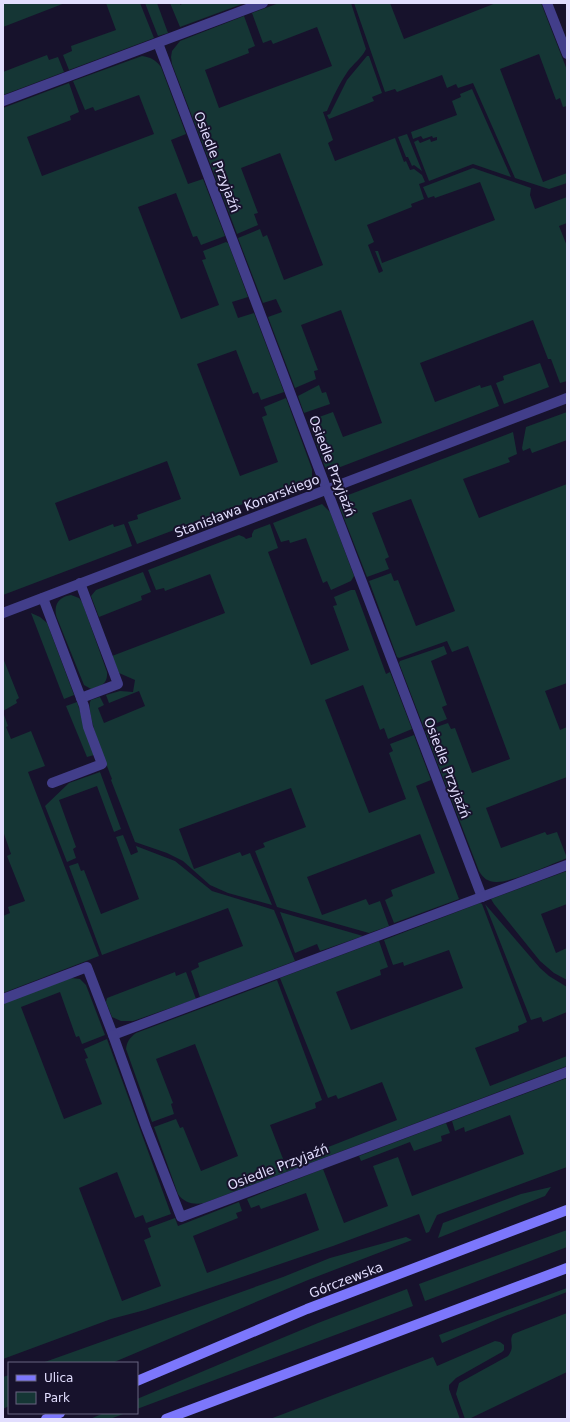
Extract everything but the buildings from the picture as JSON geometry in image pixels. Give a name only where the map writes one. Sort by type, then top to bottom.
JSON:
[{"type":"main road","name":"Górczewska","points":[[138,1381],[307,1309],[567,1210]]},
{"type":"main road","points":[[166,1419],[567,1268]]},
{"type":"main road","points":[[46,1419],[58,1414]]},
{"type":"street","points":[[3,101],[263,3]]},
{"type":"street","points":[[547,3],[567,54]]},
{"type":"street","name":"Osiedle Przyjaźń","points":[[158,43],[482,897]]},
{"type":"street","name":"Stanisława Konarskiego","points":[[3,613],[567,398]]},
{"type":"street","points":[[80,584],[118,684],[81,698]]},
{"type":"street","points":[[43,598],[81,698],[88,727],[102,764],[52,783]]},
{"type":"street","points":[[113,1035],[567,865]]},
{"type":"street","name":"Osiedle Przyjaźń","points":[[3,999],[87,967],[181,1217],[567,1072]]},
{"type":"green space","points":[[3,3],[65,3],[3,27]]},
{"type":"green space","points":[[106,3],[140,3],[154,38],[69,70],[63,55],[72,51],[71,46],[116,30]]},
{"type":"green space","points":[[145,3],[157,3],[168,33],[158,36]]},
{"type":"green space","points":[[170,3],[180,3],[180,5],[184,3],[242,4],[180,27]]},
{"type":"green space","points":[[279,3],[351,3],[366,49],[350,68],[336,91],[327,111],[323,112],[333,140],[328,143],[335,161],[395,138],[404,162],[406,161],[410,170],[414,169],[422,175],[425,182],[419,184],[424,199],[411,204],[412,207],[367,225],[374,242],[368,245],[379,273],[383,271],[375,251],[378,251],[382,263],[495,220],[480,182],[435,198],[434,196],[428,198],[423,187],[473,168],[531,188],[530,195],[535,209],[567,197],[567,223],[559,226],[567,246],[567,381],[560,383],[551,359],[548,359],[533,320],[420,363],[435,402],[480,385],[481,388],[491,385],[499,406],[330,471],[325,467],[308,421],[333,412],[343,437],[382,423],[341,310],[301,325],[318,370],[314,371],[316,379],[295,388],[268,317],[282,312],[276,299],[263,303],[238,238],[260,229],[263,237],[267,235],[284,280],[323,265],[280,153],[241,168],[258,213],[254,214],[258,225],[237,234],[172,64],[171,57],[172,51],[180,41],[244,16],[255,46],[248,49],[249,53],[205,70],[219,108],[332,66],[317,27],[273,44],[271,40],[263,43],[252,13]]},
{"type":"green space","points":[[354,3],[390,3],[404,39],[496,3],[541,3],[567,70],[567,106],[563,107],[560,98],[556,100],[539,54],[500,69],[543,182],[567,173],[567,183],[549,189],[515,178],[473,83],[458,88],[456,84],[447,88],[442,75],[397,92],[395,89],[385,92]]},
{"type":"green space","points":[[47,55],[49,60],[58,57],[64,72],[3,95],[3,72]]},
{"type":"green space","points":[[142,56],[153,59],[161,67],[186,134],[171,140],[188,184],[203,179],[225,236],[201,245],[197,236],[193,237],[176,193],[138,207],[181,319],[219,305],[202,260],[206,259],[203,251],[226,242],[228,243],[248,297],[232,302],[238,318],[254,313],[284,392],[261,400],[258,392],[253,394],[236,350],[197,364],[240,476],[278,462],[262,417],[267,415],[264,407],[286,398],[312,469],[312,478],[137,544],[128,522],[138,519],[137,515],[181,499],[167,461],[55,503],[69,541],[113,524],[114,527],[124,524],[132,546],[3,595],[3,108],[69,83],[79,112],[70,116],[71,120],[27,137],[42,176],[154,134],[139,95],[95,111],[93,107],[85,110],[73,81]]},
{"type":"green space","points":[[367,56],[369,56],[382,93],[372,97],[374,101],[329,119],[327,115],[330,114],[347,80]]},
{"type":"green space","points":[[472,89],[511,177],[473,164],[429,181],[414,142],[418,140],[420,143],[430,139],[431,142],[437,140],[437,137],[433,138],[432,136],[423,139],[421,136],[413,139],[411,132],[457,115],[452,101],[461,97],[460,94]]},
{"type":"green space","points":[[407,134],[422,171],[414,165],[412,166],[408,157],[406,157],[398,137]]},
{"type":"green space","points":[[540,363],[549,387],[504,404],[496,383],[504,380],[503,376]]},
{"type":"green space","points":[[319,385],[322,393],[326,392],[330,404],[304,413],[298,396]]},
{"type":"green space","points":[[567,412],[567,440],[532,453],[530,448],[523,451],[522,448],[526,427]]},
{"type":"green space","points":[[513,432],[517,454],[508,458],[510,462],[463,479],[479,518],[567,484],[567,683],[545,691],[560,730],[567,727],[567,777],[486,808],[501,848],[545,832],[547,835],[557,832],[567,858],[511,880],[496,882],[486,879],[479,871],[425,731],[448,723],[451,729],[455,728],[472,773],[510,759],[468,646],[452,652],[447,641],[399,658],[397,657],[369,581],[391,573],[394,581],[398,580],[416,626],[455,611],[411,499],[372,513],[389,557],[385,559],[389,569],[367,577],[340,508],[340,500],[343,497]]},
{"type":"green space","points":[[322,504],[330,512],[354,576],[351,581],[331,590],[327,581],[323,583],[306,538],[290,543],[289,540],[281,542],[273,523]]},
{"type":"green space","points":[[270,524],[278,548],[268,552],[311,665],[349,650],[333,606],[337,605],[334,597],[351,590],[355,590],[386,674],[390,672],[412,729],[388,739],[384,728],[380,730],[363,685],[325,700],[369,813],[406,799],[389,753],[393,751],[390,744],[414,735],[431,780],[416,786],[459,899],[394,923],[385,900],[393,896],[391,890],[435,873],[420,834],[307,877],[322,915],[366,899],[369,905],[380,901],[389,926],[369,933],[277,907],[255,851],[265,847],[263,843],[306,827],[291,788],[179,829],[194,869],[240,852],[242,856],[250,853],[272,905],[228,893],[210,885],[183,861],[167,853],[135,842],[111,780],[112,779],[93,726],[90,706],[91,700],[100,697],[104,705],[98,708],[104,723],[145,706],[139,691],[109,703],[106,695],[120,691],[133,692],[135,680],[119,673],[112,656],[225,613],[210,574],[165,591],[164,588],[156,590],[148,570],[239,535],[246,539],[252,537],[254,530]]},
{"type":"green space","points":[[143,572],[151,592],[141,596],[142,600],[99,617],[91,596],[96,590]]},
{"type":"green space","points":[[71,595],[79,598],[82,602],[107,672],[105,682],[98,687],[91,689],[84,685],[56,614],[56,606],[60,600]]},
{"type":"green space","points":[[31,613],[40,617],[47,623],[74,695],[64,699]]},
{"type":"green space","points":[[444,646],[447,654],[431,661],[447,705],[442,707],[447,719],[424,728],[399,663],[400,661]]},
{"type":"green space","points":[[3,658],[19,698],[16,700],[17,703],[3,711]]},
{"type":"green space","points":[[77,702],[94,755],[87,757],[66,706]]},
{"type":"green space","points":[[3,712],[8,726],[6,727],[11,739],[31,731],[45,766],[28,772],[99,956],[3,993],[3,916],[10,913],[8,907],[25,901],[7,856],[11,854],[3,831]]},
{"type":"green space","points":[[100,772],[121,829],[114,832],[97,786],[59,800],[76,847],[73,849],[76,858],[67,862],[45,806],[69,783]]},
{"type":"green space","points":[[123,835],[131,855],[138,852],[136,846],[175,861],[212,891],[274,910],[295,961],[200,997],[191,971],[199,967],[198,963],[243,946],[228,908],[102,955],[69,866],[78,863],[81,871],[84,870],[101,914],[139,899],[116,837]]},
{"type":"green space","points":[[567,871],[567,904],[541,914],[556,953],[567,948],[567,980],[554,973],[540,961],[491,899]]},
{"type":"green space","points":[[480,903],[482,904],[527,1022],[518,1026],[519,1031],[475,1048],[490,1086],[567,1056],[567,1066],[204,1203],[190,1203],[180,1197],[154,1127],[176,1119],[180,1128],[183,1127],[201,1171],[238,1156],[195,1044],[156,1059],[173,1103],[171,1104],[174,1114],[152,1122],[126,1049],[128,1042],[136,1033],[277,980],[322,1100],[315,1103],[316,1108],[270,1125],[285,1164],[397,1120],[382,1082],[338,1099],[336,1095],[328,1098],[280,978],[379,941],[388,967],[380,970],[381,975],[336,992],[351,1030],[463,988],[449,950],[404,966],[403,962],[393,965],[384,940]]},
{"type":"green space","points":[[485,904],[540,968],[549,976],[567,987],[567,1012],[543,1022],[541,1017],[531,1020]]},
{"type":"green space","points":[[280,912],[363,936],[320,951],[317,944],[295,953]]},
{"type":"green space","points":[[175,972],[176,976],[186,972],[196,999],[133,1021],[121,1021],[112,1017],[106,1002],[107,998]]},
{"type":"green space","points":[[71,978],[80,979],[86,985],[105,1035],[82,1044],[79,1036],[76,1037],[60,992],[21,1007],[64,1119],[102,1104],[85,1059],[88,1058],[84,1049],[107,1039],[171,1214],[146,1223],[143,1215],[135,1218],[117,1172],[79,1188],[122,1301],[161,1286],[144,1240],[151,1237],[148,1228],[175,1218],[178,1226],[239,1202],[242,1211],[236,1213],[238,1218],[193,1236],[207,1273],[319,1230],[306,1193],[261,1209],[259,1205],[251,1208],[247,1199],[323,1169],[344,1223],[388,1206],[373,1166],[398,1157],[412,1196],[524,1154],[510,1115],[465,1132],[464,1127],[455,1131],[452,1121],[567,1078],[567,1167],[437,1215],[429,1232],[426,1233],[419,1214],[333,1246],[145,1310],[111,1319],[3,1359],[3,1003]]},
{"type":"green space","points":[[446,1123],[450,1133],[441,1136],[442,1141],[414,1151],[410,1142],[361,1161],[359,1156]]},
{"type":"green space","points":[[551,1187],[545,1196],[438,1238],[443,1223],[521,1194]]},
{"type":"green space","points":[[567,1230],[567,1247],[425,1301],[419,1284]]},
{"type":"green space","points":[[406,1237],[412,1240],[308,1280],[114,1362],[45,1362],[283,1277],[330,1258]]},
{"type":"green space","points":[[567,1288],[567,1292],[500,1318],[442,1343],[439,1335]]},
{"type":"green space","points":[[407,1289],[413,1306],[138,1409],[138,1399],[318,1323]]},
{"type":"green space","points":[[567,1313],[567,1372],[469,1419],[465,1419],[456,1394],[459,1383],[508,1356],[512,1347],[511,1339],[513,1334]]},
{"type":"green space","points":[[495,1341],[504,1345],[504,1350],[502,1352],[456,1378],[449,1385],[449,1389],[460,1419],[270,1419],[433,1357],[437,1366]]},
{"type":"green space","points":[[8,1375],[8,1406],[3,1409],[3,1377]]},
{"type":"green space","points":[[102,1414],[123,1414],[110,1419],[90,1419]]}]
